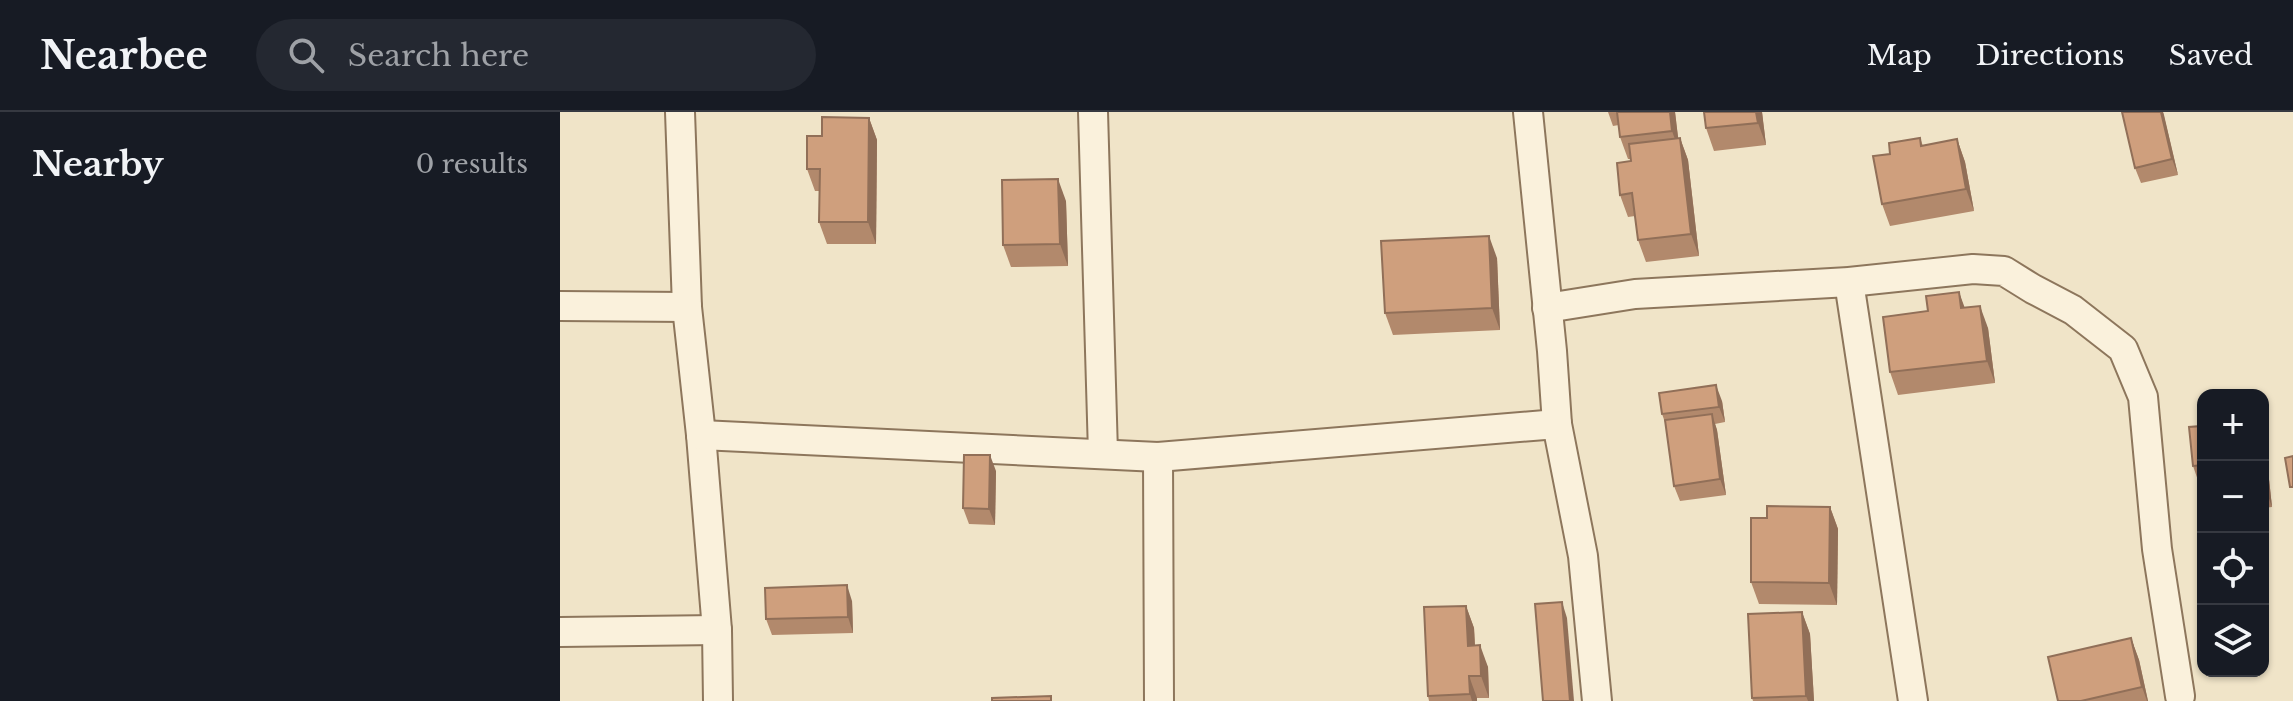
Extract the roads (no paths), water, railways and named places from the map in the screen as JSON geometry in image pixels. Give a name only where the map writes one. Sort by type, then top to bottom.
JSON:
[{"type":"street","points":[[680,112],[687,307],[717,630],[718,701]]},
{"type":"street","points":[[1093,112],[1103,453]]},
{"type":"street","points":[[1528,112],[1557,424],[1583,556],[1597,701]]},
{"type":"street","points":[[1547,308],[1635,294],[1849,282],[1973,269],[2004,271],[2073,310],[2123,349],[2143,397],[2157,549],[2180,696]]},
{"type":"street","points":[[1849,282],[1913,701]]},
{"type":"street","points":[[560,306],[687,307]]},
{"type":"street","points":[[701,435],[1158,457],[1557,424]]},
{"type":"street","points":[[1158,457],[1159,701]]},
{"type":"street","points":[[560,632],[717,630]]}]
